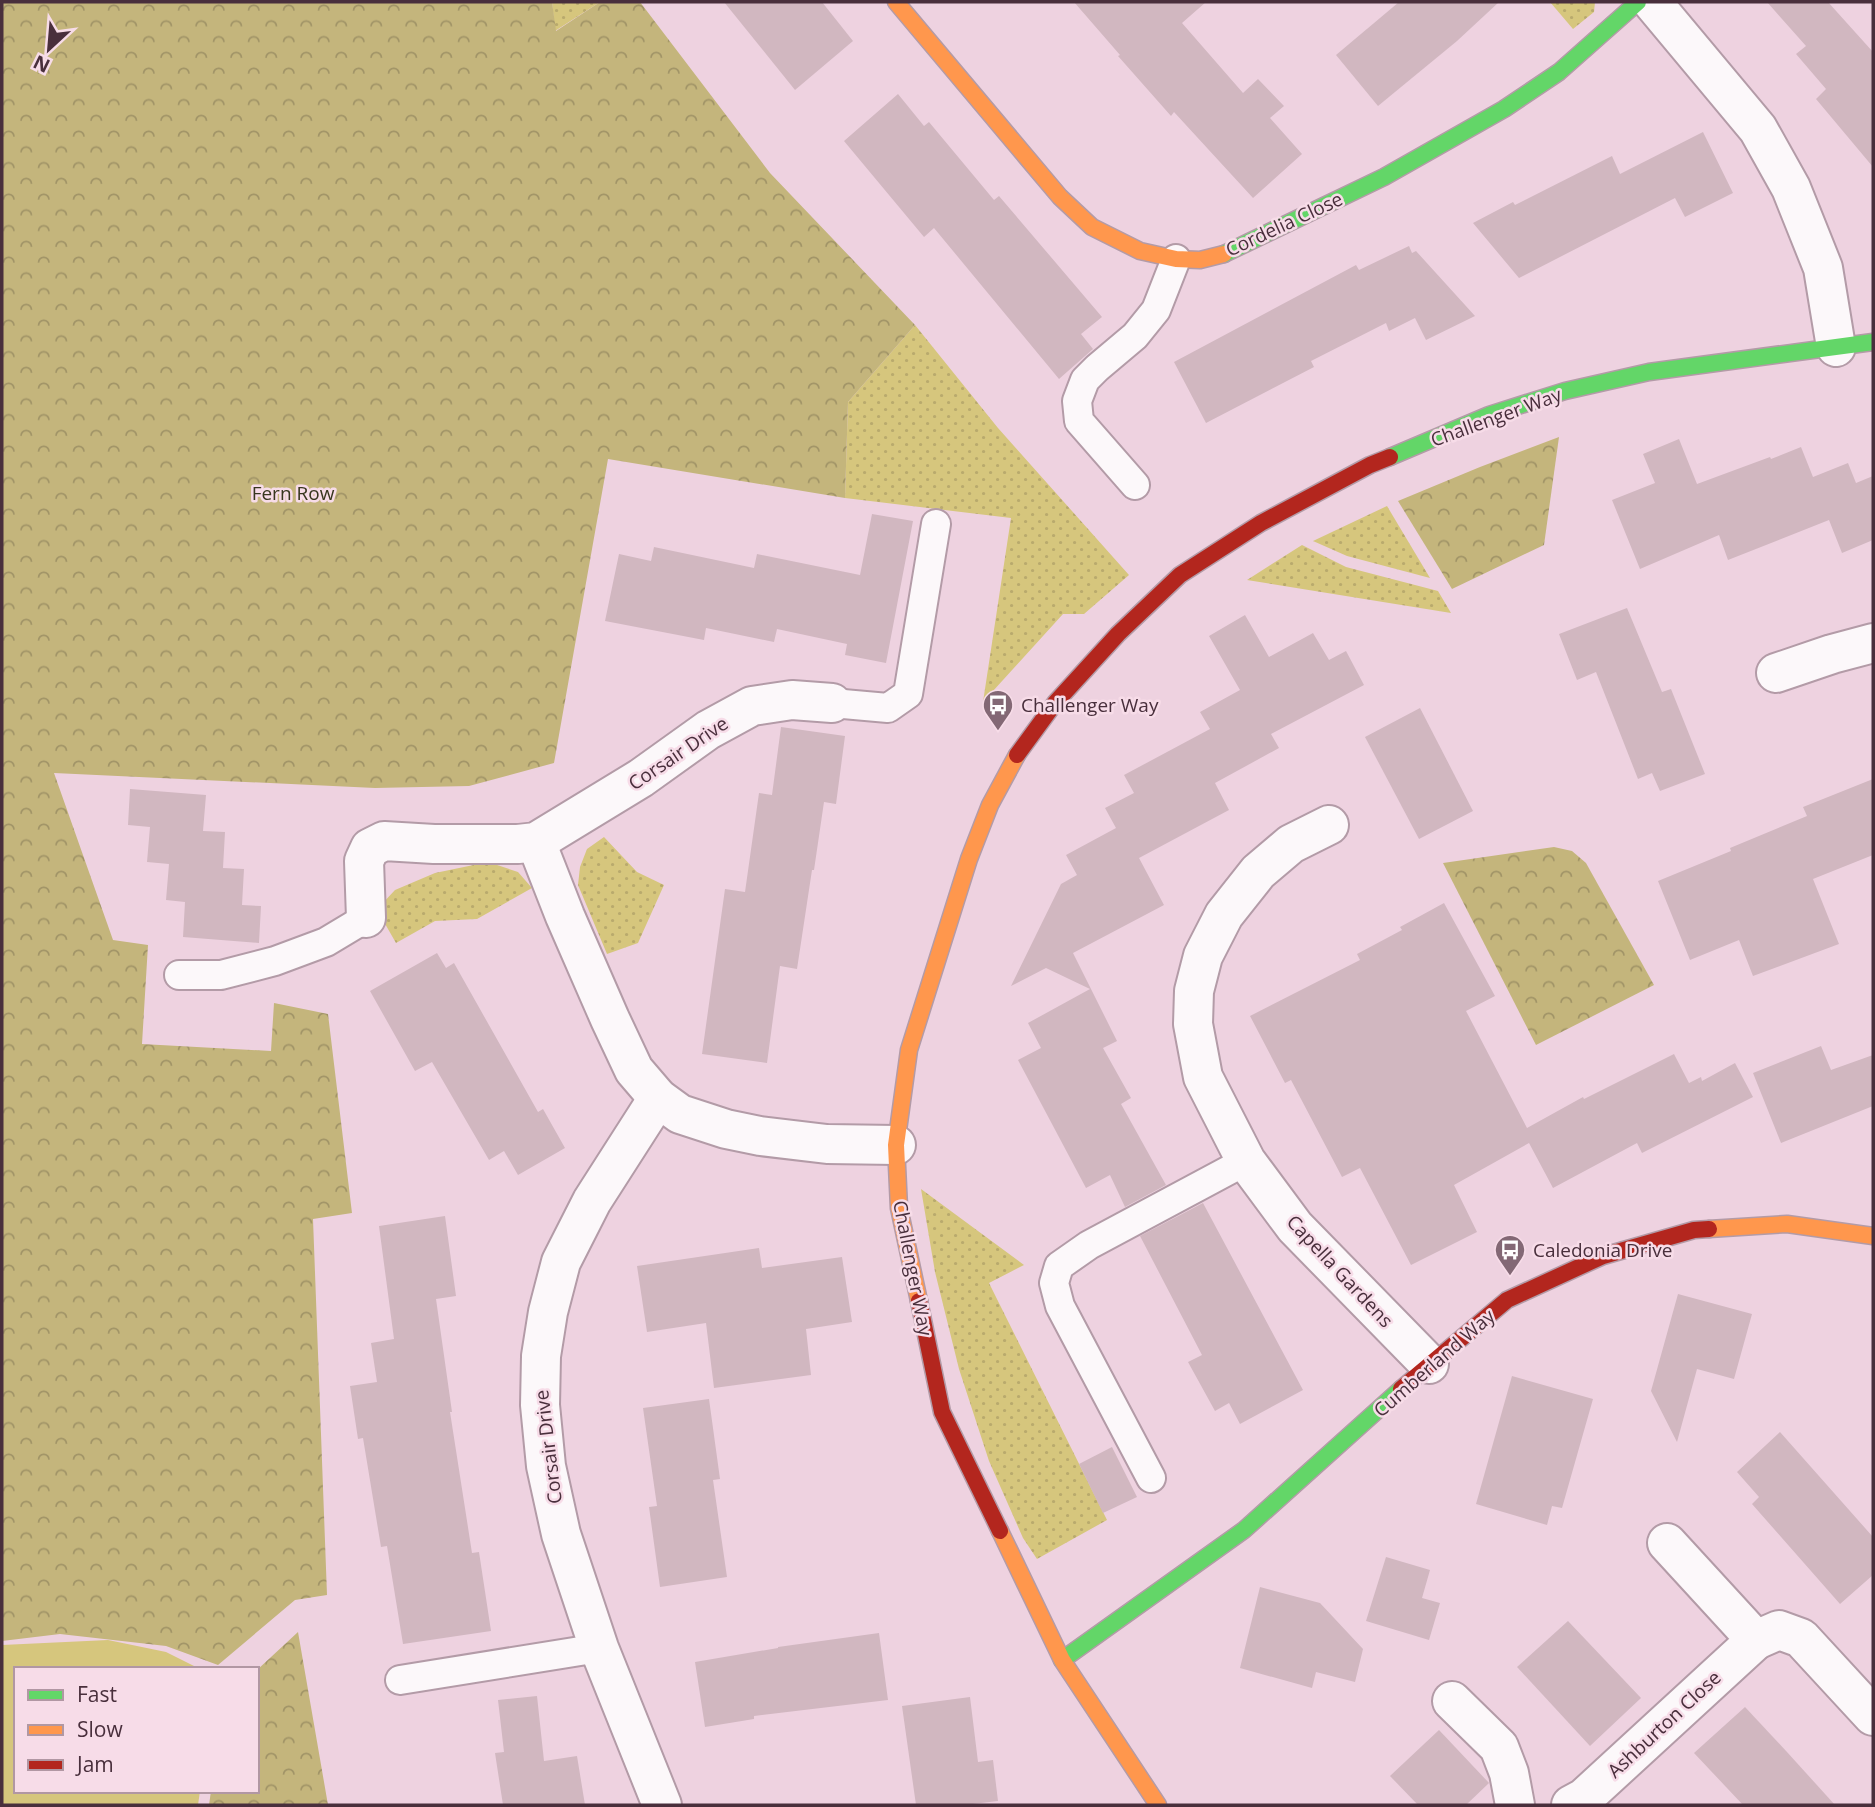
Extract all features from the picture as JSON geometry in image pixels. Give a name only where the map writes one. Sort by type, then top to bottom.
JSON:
[{"type":"street","name":"Cordelia Close","points":[[896,2],[1060,197],[1092,227],[1140,251],[1176,259],[1199,260],[1230,252],[1396,170],[1504,109],[1559,72],[1638,2]]},
{"type":"street","points":[[1652,2],[1758,129],[1791,188],[1822,268],[1836,347]]},
{"type":"street","name":"Challenger Way","points":[[1157,1805],[1062,1660],[942,1412],[899,1208],[896,1145],[909,1050],[969,859],[990,805],[1017,755],[1055,703],[1118,634],[1180,575],[1261,523],[1370,465],[1489,415],[1565,391],[1649,372],[1873,342]]},
{"type":"street","points":[[1776,673],[1873,643]]},
{"type":"street","name":"Corsair Drive","points":[[366,918],[364,861],[370,848],[384,841],[434,844],[536,842],[641,778],[708,730],[752,706],[792,700],[832,704]]},
{"type":"street","name":"Capella Gardens","points":[[1329,825],[1291,844],[1258,872],[1224,915],[1203,956],[1194,991],[1193,1024],[1203,1077],[1246,1161],[1295,1227],[1429,1364]]},
{"type":"street","points":[[536,842],[610,1020],[634,1070],[658,1098],[680,1114],[726,1129],[760,1136],[827,1144],[896,1145]]},
{"type":"street","name":"Corsair Drive","points":[[658,1098],[592,1201],[561,1262],[548,1312],[541,1356],[540,1405],[546,1466],[556,1518],[599,1648],[662,1805]]},
{"type":"street","name":"Cumberland Way","points":[[1062,1660],[1244,1530],[1429,1364],[1507,1300],[1603,1256],[1694,1230],[1787,1224],[1873,1236]]},
{"type":"street","points":[[1667,1543],[1756,1640],[1779,1630],[1801,1638],[1873,1716]]},
{"type":"street","name":"Ashburton Close","points":[[1571,1805],[1584,1798],[1756,1640]]},
{"type":"street","points":[[1452,1700],[1499,1747],[1509,1773],[1515,1805]]},
{"type":"lane","points":[[1135,485],[1079,421],[1077,401],[1085,380],[1135,336],[1156,310],[1176,259]]},
{"type":"lane","points":[[832,704],[888,708],[908,694],[936,524]]},
{"type":"lane","points":[[179,975],[221,975],[275,961],[326,942],[366,918]]},
{"type":"lane","points":[[1151,1478],[1060,1306],[1054,1283],[1059,1266],[1090,1245],[1246,1161]]},
{"type":"lane","points":[[400,1680],[599,1648]]},
{"type":"shaded area","points":[[552,2],[600,2],[555,31]]},
{"type":"shaded area","points":[[1550,2],[1595,2],[1594,12],[1573,29]]},
{"type":"shaded area","points":[[915,325],[998,428],[1129,575],[1084,614],[1063,614],[983,702],[1011,518],[845,498],[848,402]]},
{"type":"shaded area","points":[[1387,506],[1430,578],[1347,556],[1313,541]]},
{"type":"shaded area","points":[[1302,545],[1346,567],[1438,591],[1451,613],[1247,580]]},
{"type":"shaded area","points":[[604,837],[637,872],[664,885],[638,943],[607,954],[578,885],[580,867],[587,849]]},
{"type":"shaded area","points":[[488,862],[518,872],[532,888],[477,919],[435,921],[396,943],[384,922],[381,905],[395,890],[435,873]]},
{"type":"shaded area","points":[[921,1189],[1024,1265],[989,1283],[1107,1520],[1037,1559],[1023,1538],[989,1461],[959,1369],[935,1272]]},
{"type":"shaded area","points":[[108,1640],[166,1652],[196,1667],[14,1667],[14,1793],[200,1793],[198,1805],[2,1805],[2,1645]]},
{"type":"green space","name":"Fern Row","points":[[2,2],[552,2],[556,31],[600,2],[640,2],[770,173],[915,325],[848,402],[845,498],[608,459],[554,763],[469,786],[375,788],[54,773],[113,940],[148,945],[142,1044],[271,1051],[274,1003],[328,1014],[352,1213],[313,1219],[327,1595],[295,1600],[218,1665],[166,1646],[60,1634],[2,1641]]},
{"type":"green space","points":[[1559,437],[1544,545],[1452,589],[1398,501]]},
{"type":"green space","points":[[1554,847],[1572,851],[1586,863],[1654,985],[1536,1045],[1443,863]]},
{"type":"green space","points":[[298,1632],[328,1805],[209,1805],[211,1793],[259,1793],[259,1668]]},
{"type":"building","points":[[724,2],[822,2],[853,41],[795,90]]},
{"type":"building","points":[[1074,2],[1206,2],[1182,23],[1243,93],[1258,79],[1284,106],[1270,118],[1302,154],[1253,198],[1174,112],[1171,116]]},
{"type":"building","points":[[1399,2],[1499,2],[1457,41],[1378,106],[1336,55]]},
{"type":"building","points":[[1767,2],[1828,2],[1873,52],[1873,167],[1816,99],[1826,89],[1796,54],[1806,46]]},
{"type":"building","points":[[898,94],[924,126],[929,122],[994,200],[999,196],[1102,317],[1081,334],[1093,349],[1059,379],[934,228],[924,237],[844,141]]},
{"type":"building","points":[[1703,132],[1733,193],[1685,217],[1675,198],[1519,278],[1473,223],[1612,156],[1620,174]]},
{"type":"building","points":[[1409,246],[1412,253],[1416,251],[1475,316],[1426,340],[1415,318],[1389,331],[1386,323],[1311,361],[1314,367],[1206,423],[1174,362],[1356,265],[1359,270]]},
{"type":"building","points":[[1679,439],[1697,484],[1801,447],[1813,477],[1848,463],[1856,483],[1873,476],[1873,540],[1842,553],[1829,520],[1728,560],[1719,535],[1640,569],[1612,500],[1655,483],[1643,454]]},
{"type":"building","points":[[872,514],[913,521],[886,663],[845,655],[847,644],[777,629],[774,642],[706,628],[704,640],[605,621],[619,554],[651,561],[654,547],[754,568],[757,554],[860,575]]},
{"type":"building","points":[[1627,608],[1662,692],[1671,689],[1705,774],[1660,791],[1652,773],[1638,779],[1596,672],[1577,680],[1559,634]]},
{"type":"building","points":[[1245,615],[1269,657],[1313,633],[1329,660],[1346,651],[1364,685],[1271,734],[1279,748],[1215,783],[1229,810],[1139,858],[1164,905],[1073,953],[1117,1041],[1103,1048],[1131,1098],[1121,1104],[1166,1185],[1125,1207],[1110,1175],[1086,1188],[1018,1060],[1041,1048],[1028,1023],[1090,989],[1046,968],[1011,986],[1061,884],[1077,875],[1066,855],[1116,828],[1105,808],[1134,793],[1124,775],[1210,729],[1200,712],[1240,690],[1209,636]]},
{"type":"building","points":[[1420,708],[1473,811],[1419,839],[1365,737]]},
{"type":"building","points":[[781,727],[845,736],[836,804],[824,802],[797,969],[780,966],[767,1063],[702,1054],[725,889],[745,892],[759,793],[772,795]]},
{"type":"building","points":[[1873,779],[1873,855],[1813,879],[1839,944],[1753,976],[1739,940],[1690,960],[1658,881],[1807,816],[1803,807]]},
{"type":"building","points":[[130,789],[206,795],[203,831],[225,832],[223,868],[244,869],[242,905],[261,906],[259,943],[183,937],[185,902],[166,900],[169,864],[147,862],[150,827],[128,825]]},
{"type":"building","points":[[1444,903],[1495,996],[1466,1011],[1527,1128],[1583,1097],[1584,1099],[1674,1054],[1689,1083],[1701,1077],[1702,1081],[1735,1063],[1753,1097],[1642,1153],[1637,1143],[1553,1188],[1529,1143],[1454,1185],[1477,1232],[1411,1265],[1360,1168],[1342,1177],[1291,1080],[1285,1083],[1250,1016],[1360,960],[1357,954]]},
{"type":"building","points":[[437,953],[446,968],[454,963],[538,1112],[543,1109],[565,1148],[518,1175],[504,1151],[489,1160],[432,1062],[415,1071],[370,991]]},
{"type":"building","points":[[1821,1046],[1831,1070],[1873,1055],[1873,1106],[1781,1143],[1753,1073]]},
{"type":"building","points":[[1203,1203],[1303,1390],[1240,1424],[1229,1403],[1215,1411],[1188,1362],[1202,1355],[1140,1236]]},
{"type":"building","points":[[445,1216],[456,1296],[436,1299],[472,1553],[479,1552],[491,1631],[403,1644],[387,1546],[381,1547],[363,1438],[358,1439],[350,1386],[377,1382],[371,1343],[394,1339],[379,1226]]},
{"type":"building","points":[[759,1248],[762,1268],[842,1257],[852,1322],[806,1329],[811,1375],[714,1388],[706,1323],[647,1332],[637,1266]]},
{"type":"building","points":[[1678,1294],[1752,1314],[1734,1379],[1697,1369],[1677,1442],[1651,1391]]},
{"type":"building","points":[[1512,1376],[1593,1399],[1562,1508],[1552,1506],[1547,1525],[1476,1504]]},
{"type":"building","points":[[709,1399],[720,1479],[713,1480],[727,1577],[660,1587],[649,1507],[657,1506],[643,1408]]},
{"type":"building","points":[[1780,1432],[1873,1537],[1873,1575],[1840,1604],[1752,1504],[1759,1497],[1737,1472]]},
{"type":"building","points":[[1112,1447],[1137,1497],[1103,1513],[1079,1464]]},
{"type":"building","points":[[1386,1557],[1430,1570],[1422,1598],[1440,1603],[1429,1640],[1366,1621]]},
{"type":"building","points":[[1260,1587],[1320,1603],[1363,1649],[1355,1682],[1316,1672],[1312,1688],[1240,1668]]},
{"type":"building","points":[[1568,1621],[1641,1698],[1590,1746],[1517,1667]]},
{"type":"building","points":[[879,1633],[888,1700],[754,1716],[754,1719],[705,1727],[695,1662]]},
{"type":"building","points":[[537,1696],[544,1761],[577,1756],[585,1805],[503,1805],[495,1753],[504,1752],[498,1700]]},
{"type":"building","points":[[970,1697],[978,1762],[993,1760],[998,1801],[964,1805],[916,1805],[902,1706]]},
{"type":"building","points":[[1745,1707],[1835,1805],[1743,1805],[1694,1753]]},
{"type":"building","points":[[1439,1730],[1489,1783],[1466,1805],[1418,1805],[1390,1776]]},
{"type":"traffic: fast","points":[[1224,254],[1384,177],[1504,109],[1559,72],[1638,2]]},
{"type":"traffic: fast","points":[[1390,457],[1489,415],[1565,391],[1649,372],[1873,342]]},
{"type":"traffic: fast","points":[[1062,1660],[1244,1530],[1401,1389]]},
{"type":"traffic: slow","points":[[896,2],[1060,197],[1092,227],[1140,251],[1176,259],[1200,260],[1224,254]]},
{"type":"traffic: slow","points":[[919,1301],[899,1208],[896,1145],[909,1050],[969,859],[990,805],[1017,755]]},
{"type":"traffic: slow","points":[[1709,1229],[1787,1224],[1873,1236]]},
{"type":"traffic: slow","points":[[1000,1531],[1062,1660],[1158,1805]]},
{"type":"traffic: jam","points":[[1017,755],[1055,703],[1118,634],[1180,575],[1261,523],[1390,457]]},
{"type":"traffic: jam","points":[[1401,1389],[1507,1300],[1603,1256],[1694,1230],[1709,1229]]},
{"type":"traffic: jam","points":[[919,1301],[942,1412],[1000,1531]]},
{"type":"place","name":"Challenger Way","points":[[998,732]]},
{"type":"place","name":"Caledonia Drive","points":[[1510,1277]]}]
